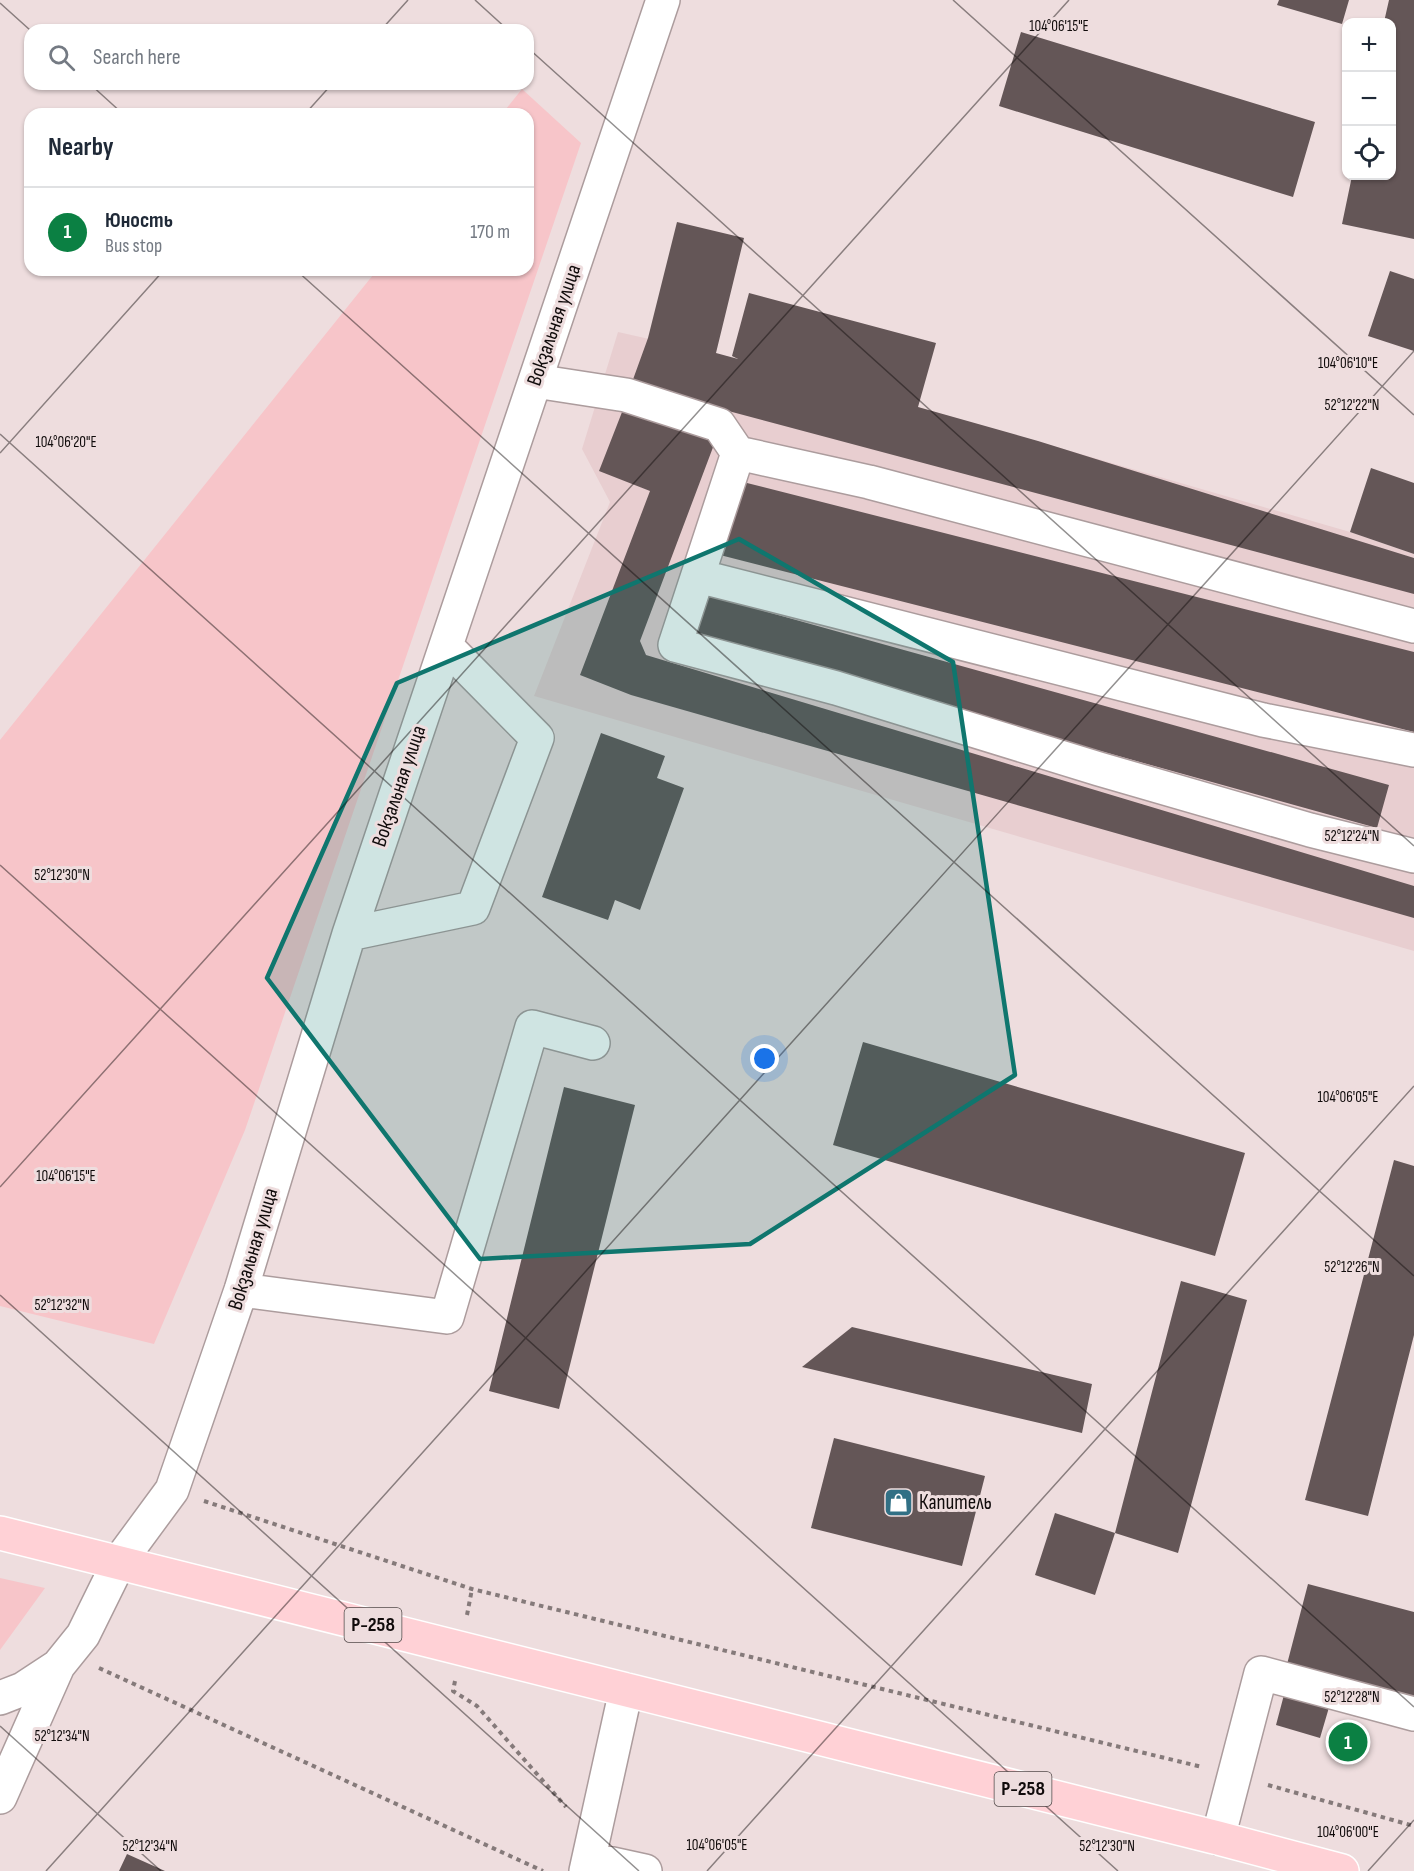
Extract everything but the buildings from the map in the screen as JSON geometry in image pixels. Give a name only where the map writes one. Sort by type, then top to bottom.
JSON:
[{"type":"main road","name":"Р-258","points":[[0,1533],[461,1647],[1342,1871]]},
{"type":"street","name":"Вокзальная улица","points":[[58,1666],[83,1635],[119,1562],[172,1491],[241,1290],[349,934],[663,0]]},
{"type":"street","points":[[535,381],[626,395],[719,425],[738,453],[869,482],[1414,626]]},
{"type":"street","points":[[738,453],[675,645],[836,688],[1110,772],[1298,826],[1414,856]]},
{"type":"street","points":[[698,576],[1263,720],[1414,750]]},
{"type":"street","points":[[349,934],[472,908],[537,738],[446,646]]},
{"type":"street","points":[[241,1290],[447,1317],[532,1027],[593,1043]]},
{"type":"street","points":[[0,1698],[24,1689],[58,1666]]},
{"type":"street","points":[[0,1797],[58,1666]]},
{"type":"street","points":[[1218,1838],[1261,1673],[1414,1714]]},
{"type":"street","points":[[626,1690],[590,1856],[645,1871]]},
{"type":"path","points":[[172,1491],[472,1589],[1234,1775],[1414,1826]]},
{"type":"path","points":[[472,1589],[453,1691],[477,1706],[590,1856]]},
{"type":"path","points":[[96,1667],[543,1871]]},
{"type":"highlighted area","points":[[739,539],[953,662],[1015,1075],[750,1244],[480,1259],[267,978],[397,683]]},
{"type":"shaded area","points":[[523,90],[581,143],[245,1130],[154,1344],[0,1306],[0,740],[372,276],[534,276],[534,108],[507,108]]},
{"type":"shaded area","points":[[618,332],[769,366],[918,407],[1350,532],[1414,554],[1414,951],[534,696],[610,502],[582,449]]},
{"type":"shaded area","points":[[0,1578],[45,1588],[0,1650]]},
{"type":"place","name":"Капитель","points":[[898,1502]]},
{"type":"place","name":"Юность","points":[[1348,1742]]}]
